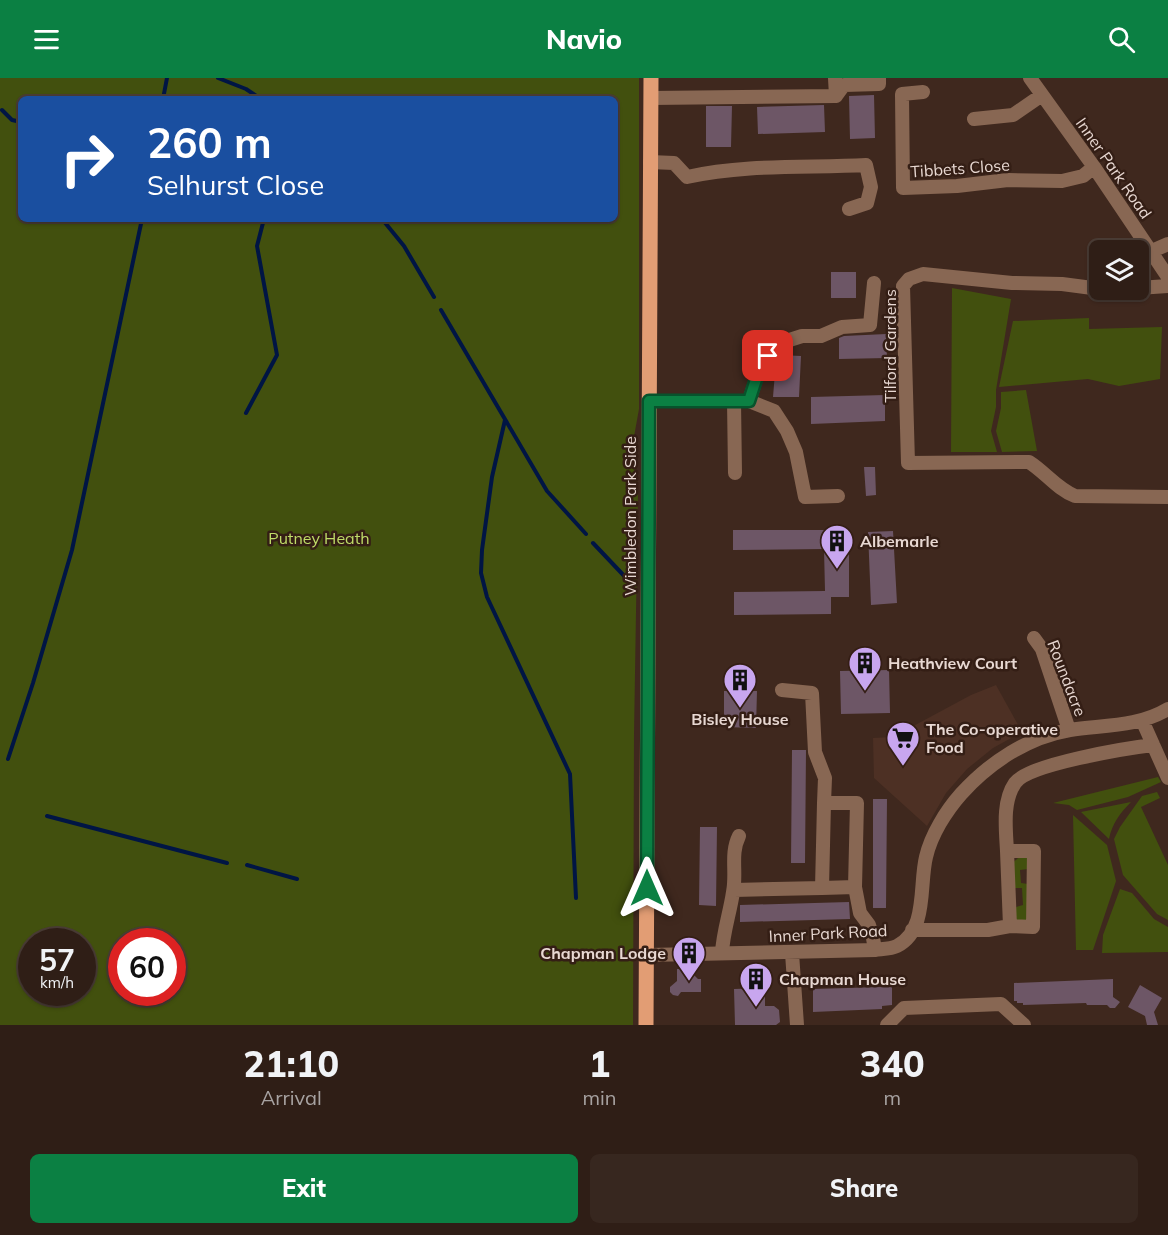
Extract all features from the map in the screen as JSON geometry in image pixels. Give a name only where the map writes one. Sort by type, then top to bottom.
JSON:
[{"type":"main road","name":"Wimbledon Park Side","points":[[646,1025],[651,78]]},
{"type":"street","points":[[835,78],[836,96]]},
{"type":"street","points":[[836,96],[844,85],[879,84],[879,78]]},
{"type":"street","name":"Inner Park Road","points":[[1030,78],[1094,167],[1168,277]]},
{"type":"street","name":"Tibbets Close","points":[[923,92],[902,94],[903,188],[957,186],[1008,180],[1062,182],[1083,176],[1094,167]]},
{"type":"street","points":[[974,119],[1013,116],[1042,95]]},
{"type":"street","points":[[651,98],[836,96]]},
{"type":"street","points":[[650,162],[674,163],[687,177],[702,173],[783,166],[866,165],[871,187],[867,203],[849,209]]},
{"type":"street","points":[[1152,251],[1168,244]]},
{"type":"street","name":"Tilford Gardens","points":[[1089,288],[923,274],[909,279],[903,286],[908,463],[1029,462],[1067,493],[1075,496],[1168,497]]},
{"type":"street","points":[[749,401],[760,367],[777,344],[802,336],[821,336],[842,327],[870,325],[874,283]]},
{"type":"street","points":[[1149,287],[1168,286]]},
{"type":"street","points":[[649,401],[749,401],[774,411],[787,431],[796,452],[805,497],[838,496]]},
{"type":"street","points":[[734,401],[735,473]]},
{"type":"street","name":"Roundacre","points":[[1034,638],[1042,649],[1069,730]]},
{"type":"street","points":[[782,690],[812,693],[814,752],[825,778],[822,888]]},
{"type":"street","points":[[1007,851],[1034,851],[1033,927],[988,930],[912,930],[920,911],[926,857],[940,824],[960,795],[987,768],[1022,746],[1041,738],[1069,730],[1113,726],[1142,720],[1168,709]]},
{"type":"street","points":[[1142,720],[1166,771]]},
{"type":"street","points":[[1010,927],[1007,851],[1008,799],[1016,782],[1024,775],[1069,761],[1153,745]]},
{"type":"street","points":[[824,803],[857,803],[855,887],[860,913],[869,926],[875,950]]},
{"type":"street","points":[[722,953],[723,936],[734,890],[733,847],[739,836]]},
{"type":"street","points":[[734,890],[855,887]]},
{"type":"street","name":"Inner Park Road","points":[[648,955],[875,950],[895,947],[912,930]]},
{"type":"street","points":[[792,953],[797,1025]]},
{"type":"street","points":[[887,1025],[904,1008],[1001,1004],[1024,1025]]},
{"type":"shaded area","points":[[996,685],[1022,732],[993,748],[967,769],[946,793],[927,826],[874,778],[873,738],[893,737],[971,695]]},
{"type":"green space","name":"Putney Heath","points":[[0,78],[639,78],[639,409],[633,442],[638,490],[633,1025],[0,1025]]},
{"type":"green space","points":[[952,288],[1011,299],[991,431],[997,452],[951,452]]},
{"type":"green space","points":[[1089,318],[1089,329],[1162,327],[1160,379],[1119,386],[1088,379],[999,387],[1013,321]]},
{"type":"green space","points":[[1026,390],[1037,451],[1002,452],[996,431],[1001,408],[1001,392]]},
{"type":"green space","points":[[1158,777],[1161,782],[1128,797],[1077,810],[1069,805],[1053,803]]},
{"type":"green space","points":[[1157,792],[1160,798],[1141,807],[1168,865],[1168,920],[1157,914],[1123,875],[1114,839],[1142,796]]},
{"type":"green space","points":[[1131,802],[1117,819],[1109,839],[1081,812]]},
{"type":"green space","points":[[1073,815],[1107,845],[1116,881],[1093,950],[1076,950]]},
{"type":"green space","points":[[1022,855],[1028,856],[1028,869],[1020,870],[1021,883],[1028,884],[1027,920],[1017,922],[1013,918],[1013,908],[1023,905],[1022,888],[1013,888],[1012,863]]},
{"type":"green space","points":[[1120,889],[1132,893],[1154,919],[1168,927],[1168,952],[1102,953],[1103,935]]},
{"type":"building","points":[[874,95],[875,138],[850,139],[849,96]]},
{"type":"building","points":[[824,105],[825,132],[758,134],[757,107]]},
{"type":"building","points":[[706,106],[732,106],[731,147],[706,147]]},
{"type":"building","points":[[831,272],[856,272],[856,298],[831,298]]},
{"type":"building","points":[[886,334],[887,358],[839,359],[839,338]]},
{"type":"building","points":[[780,355],[801,356],[799,397],[773,397],[776,360]]},
{"type":"building","points":[[885,395],[885,421],[811,424],[811,397]]},
{"type":"building","points":[[864,467],[875,467],[876,495],[866,496]]},
{"type":"building","name":"Albemarle","points":[[733,530],[828,530],[828,542],[849,542],[849,597],[831,597],[831,614],[734,615],[734,592],[825,591],[824,549],[733,550]]},
{"type":"building","points":[[893,531],[897,603],[871,605],[868,532]]},
{"type":"building","name":"Heathview Court","points":[[889,670],[890,713],[841,714],[840,671]]},
{"type":"building","name":"Bisley House","points":[[724,691],[757,691],[756,728],[724,727]]},
{"type":"building","points":[[792,750],[806,750],[805,863],[791,863]]},
{"type":"building","points":[[873,799],[887,799],[886,908],[873,908]]},
{"type":"building","points":[[700,827],[717,827],[716,906],[699,905]]},
{"type":"building","points":[[849,902],[850,919],[740,922],[740,905]]},
{"type":"building","name":"Chapman Lodge","points":[[677,969],[688,969],[698,979],[701,979],[701,992],[681,992],[678,996],[673,995],[670,987],[677,981]]},
{"type":"building","points":[[1113,979],[1113,997],[1120,1002],[1115,1008],[1107,1005],[1087,1005],[1086,1003],[1023,1005],[1023,1003],[1014,1001],[1014,983]]},
{"type":"building","points":[[882,983],[892,983],[892,1005],[882,1006],[882,1009],[813,1012],[813,989],[882,987]]},
{"type":"building","points":[[1140,985],[1162,998],[1154,1012],[1158,1025],[1147,1025],[1145,1016],[1128,1007]]},
{"type":"building","name":"Chapman House","points":[[765,988],[765,1006],[774,1006],[779,1010],[780,1022],[776,1025],[735,1025],[734,989]]},
{"type":"waterway","points":[[164,96],[167,78]]},
{"type":"waterway","points":[[218,78],[246,89],[256,96]]},
{"type":"waterway","points":[[2,110],[12,120],[18,121]]},
{"type":"waterway","points":[[8,759],[72,550],[141,222]]},
{"type":"waterway","points":[[246,413],[277,355],[257,246],[263,222]]},
{"type":"waterway","points":[[384,222],[404,246],[434,297]]},
{"type":"waterway","points":[[441,310],[547,491],[586,534]]},
{"type":"waterway","points":[[505,420],[492,477],[481,573],[487,597],[570,774],[576,898]]},
{"type":"waterway","points":[[593,543],[629,581]]},
{"type":"waterway","points":[[47,816],[227,863]]},
{"type":"waterway","points":[[247,865],[297,879]]},
{"type":"place","name":"Albemarle","points":[[837,570]]},
{"type":"place","name":"Heathview Court","points":[[865,692]]},
{"type":"place","name":"Bisley House","points":[[740,709]]},
{"type":"place","name":"The Co-operative Food","points":[[903,767]]},
{"type":"place","name":"Chapman Lodge","points":[[689,982]]},
{"type":"place","name":"Chapman House","points":[[756,1008]]},
{"type":"route","points":[[647,888],[649,401],[749,401],[760,367],[768,356]]}]
